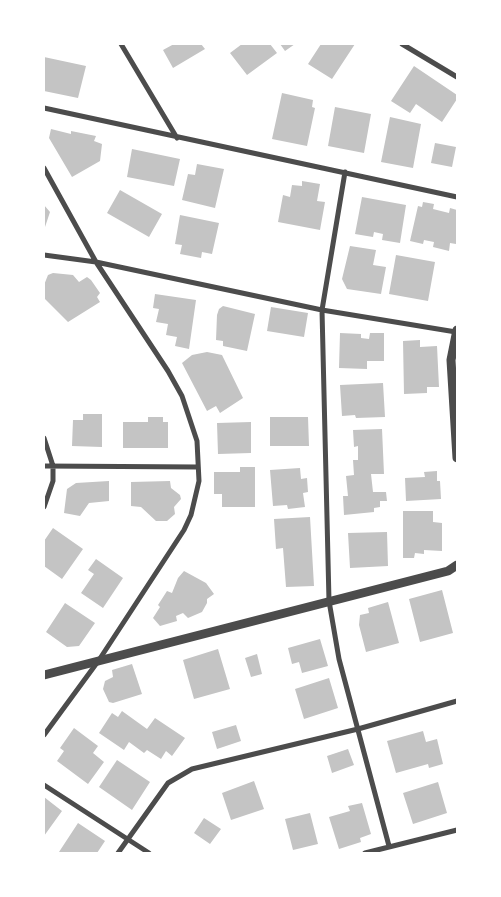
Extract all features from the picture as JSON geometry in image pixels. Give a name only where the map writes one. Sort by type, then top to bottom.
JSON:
[{"type":"street","points":[[121,44],[177,138]]},
{"type":"street","points":[[402,44],[457,78]]},
{"type":"street","points":[[44,108],[457,197]]},
{"type":"street","points":[[44,168],[96,262],[168,371],[182,396],[198,441],[196,497],[184,530],[98,660],[44,735]]},
{"type":"street","points":[[345,172],[322,310],[329,601],[332,628],[389,846]]},
{"type":"street","points":[[44,255],[96,262],[322,310],[457,331],[451,360],[457,458]]},
{"type":"street","points":[[44,438],[53,466],[53,481],[44,507]]},
{"type":"street","points":[[44,466],[198,467]]},
{"type":"street","points":[[44,675],[448,570],[457,565]]},
{"type":"street","points":[[118,853],[158,794],[176,777],[192,769],[358,729],[457,701]]},
{"type":"street","points":[[44,785],[148,853]]},
{"type":"street","points":[[365,853],[457,830]]},
{"type":"building","points":[[174,44],[201,44],[205,49],[173,68],[163,50]]},
{"type":"building","points":[[242,44],[270,44],[277,53],[247,75],[230,53]]},
{"type":"building","points":[[280,44],[295,44],[285,51]]},
{"type":"building","points":[[321,44],[355,44],[332,79],[308,64]]},
{"type":"building","points":[[44,57],[86,66],[78,98],[44,91]]},
{"type":"building","points":[[414,66],[457,95],[457,99],[442,122],[416,104],[410,113],[391,101]]},
{"type":"building","points":[[282,93],[313,100],[312,107],[315,108],[307,146],[272,139]]},
{"type":"building","points":[[335,107],[371,114],[364,153],[328,146]]},
{"type":"building","points":[[390,117],[421,124],[413,168],[381,162]]},
{"type":"building","points":[[51,129],[71,134],[71,131],[96,136],[94,141],[102,144],[100,161],[72,177],[49,138]]},
{"type":"building","points":[[435,143],[456,147],[452,167],[431,163]]},
{"type":"building","points":[[132,149],[180,159],[174,186],[127,177]]},
{"type":"building","points":[[197,164],[224,169],[215,208],[182,200],[188,174],[195,175]]},
{"type":"building","points":[[302,181],[320,184],[317,201],[325,202],[320,230],[278,222],[283,195],[290,197],[292,185],[302,186]]},
{"type":"building","points":[[120,190],[162,214],[149,237],[107,213]]},
{"type":"building","points":[[362,197],[406,205],[400,243],[382,240],[383,234],[374,232],[373,237],[355,234]]},
{"type":"building","points":[[423,202],[434,204],[433,209],[449,213],[450,208],[457,210],[457,239],[456,244],[450,243],[449,251],[433,247],[434,242],[424,240],[423,244],[410,241],[418,206],[422,207]]},
{"type":"building","points":[[44,205],[50,212],[44,230]]},
{"type":"building","points":[[180,215],[219,223],[212,254],[202,252],[201,258],[180,254],[182,245],[175,244]]},
{"type":"building","points":[[350,246],[376,250],[373,265],[386,267],[381,294],[347,289],[342,279]]},
{"type":"building","points":[[396,255],[435,262],[428,301],[389,294]]},
{"type":"building","points":[[53,273],[73,275],[79,282],[87,277],[100,293],[97,297],[100,302],[68,322],[45,299],[44,285],[48,275]]},
{"type":"building","points":[[155,294],[196,300],[189,349],[175,346],[177,337],[166,335],[168,324],[156,322],[159,309],[153,308]]},
{"type":"building","points":[[223,306],[255,314],[247,351],[223,346],[223,341],[216,340],[217,315],[219,309]]},
{"type":"building","points":[[271,307],[308,313],[304,337],[267,331]]},
{"type":"building","points":[[340,333],[361,334],[361,338],[369,339],[370,333],[384,333],[384,361],[367,361],[367,369],[339,368]]},
{"type":"building","points":[[420,340],[420,347],[437,346],[439,387],[427,387],[427,393],[404,394],[403,341]]},
{"type":"building","points":[[207,352],[222,355],[243,398],[220,413],[216,406],[207,411],[182,363],[192,355]]},
{"type":"building","points":[[383,383],[385,417],[356,418],[355,415],[342,416],[340,385]]},
{"type":"building","points":[[83,414],[102,414],[102,447],[72,446],[73,420],[83,420]]},
{"type":"building","points":[[148,417],[163,417],[163,422],[168,422],[168,448],[123,448],[123,422],[148,422]]},
{"type":"building","points":[[270,417],[308,417],[309,446],[270,446]]},
{"type":"building","points":[[251,422],[251,453],[218,454],[217,423]]},
{"type":"building","points":[[382,429],[384,474],[371,474],[373,492],[386,492],[387,501],[380,501],[380,507],[374,508],[374,512],[344,515],[343,496],[348,496],[346,476],[354,475],[353,460],[358,460],[358,446],[354,447],[353,430]]},
{"type":"building","points":[[240,467],[255,467],[255,507],[222,507],[222,494],[214,494],[214,472],[240,472]]},
{"type":"building","points":[[300,468],[301,479],[307,478],[308,492],[303,493],[305,507],[288,509],[287,505],[273,506],[270,470]]},
{"type":"building","points":[[437,471],[437,481],[440,481],[441,499],[406,501],[405,478],[425,477],[424,472]]},
{"type":"building","points":[[109,481],[109,501],[89,503],[80,516],[64,513],[67,489],[76,483]]},
{"type":"building","points":[[170,481],[171,488],[180,495],[181,499],[174,507],[175,514],[167,521],[156,521],[141,507],[131,506],[131,482]]},
{"type":"building","points":[[403,511],[433,511],[433,522],[442,523],[442,551],[424,550],[424,554],[415,553],[414,558],[403,558]]},
{"type":"building","points":[[310,517],[314,586],[286,587],[283,548],[276,549],[274,519]]},
{"type":"building","points":[[53,528],[83,549],[62,579],[44,566],[44,541]]},
{"type":"building","points":[[387,532],[388,566],[350,568],[348,533]]},
{"type":"building","points":[[96,559],[123,578],[103,608],[81,593],[94,574],[88,570]]},
{"type":"building","points":[[184,571],[206,583],[214,594],[207,599],[202,612],[188,618],[183,613],[176,616],[177,621],[160,626],[153,618],[160,607],[158,605],[167,591],[172,593],[178,578]]},
{"type":"building","points":[[442,590],[453,633],[420,642],[409,599]]},
{"type":"building","points":[[388,602],[399,643],[366,652],[359,625],[360,615],[369,613],[368,608]]},
{"type":"building","points":[[65,603],[95,623],[79,646],[67,647],[46,632]]},
{"type":"building","points":[[320,639],[328,666],[302,673],[299,662],[292,664],[288,648]]},
{"type":"building","points":[[218,649],[230,689],[194,699],[183,660]]},
{"type":"building","points":[[257,654],[262,674],[251,677],[245,658]]},
{"type":"building","points":[[132,664],[142,694],[113,703],[109,702],[103,689],[105,681],[113,677],[112,670]]},
{"type":"building","points":[[329,678],[338,708],[304,719],[295,689]]},
{"type":"building","points":[[122,711],[147,729],[155,718],[185,738],[172,756],[166,751],[161,759],[147,750],[144,753],[129,742],[124,750],[99,733],[112,713],[118,717]]},
{"type":"building","points":[[236,725],[241,741],[217,749],[212,732]]},
{"type":"building","points":[[74,728],[98,746],[93,753],[104,762],[88,784],[57,761],[64,751],[60,748]]},
{"type":"building","points":[[423,731],[426,742],[437,739],[443,764],[429,768],[428,764],[396,773],[387,741]]},
{"type":"building","points":[[348,749],[354,765],[332,773],[327,756]]},
{"type":"building","points":[[117,760],[150,782],[132,810],[99,787]]},
{"type":"building","points":[[254,781],[264,809],[231,820],[222,793]]},
{"type":"building","points":[[438,782],[447,813],[413,824],[403,793]]},
{"type":"building","points":[[44,797],[62,811],[44,836]]},
{"type":"building","points":[[362,803],[371,834],[360,838],[361,842],[339,849],[329,817],[350,811],[348,806]]},
{"type":"building","points":[[310,813],[318,844],[293,850],[285,819]]},
{"type":"building","points":[[204,818],[221,829],[210,844],[194,833]]},
{"type":"building","points":[[78,823],[105,841],[97,853],[59,852]]}]
